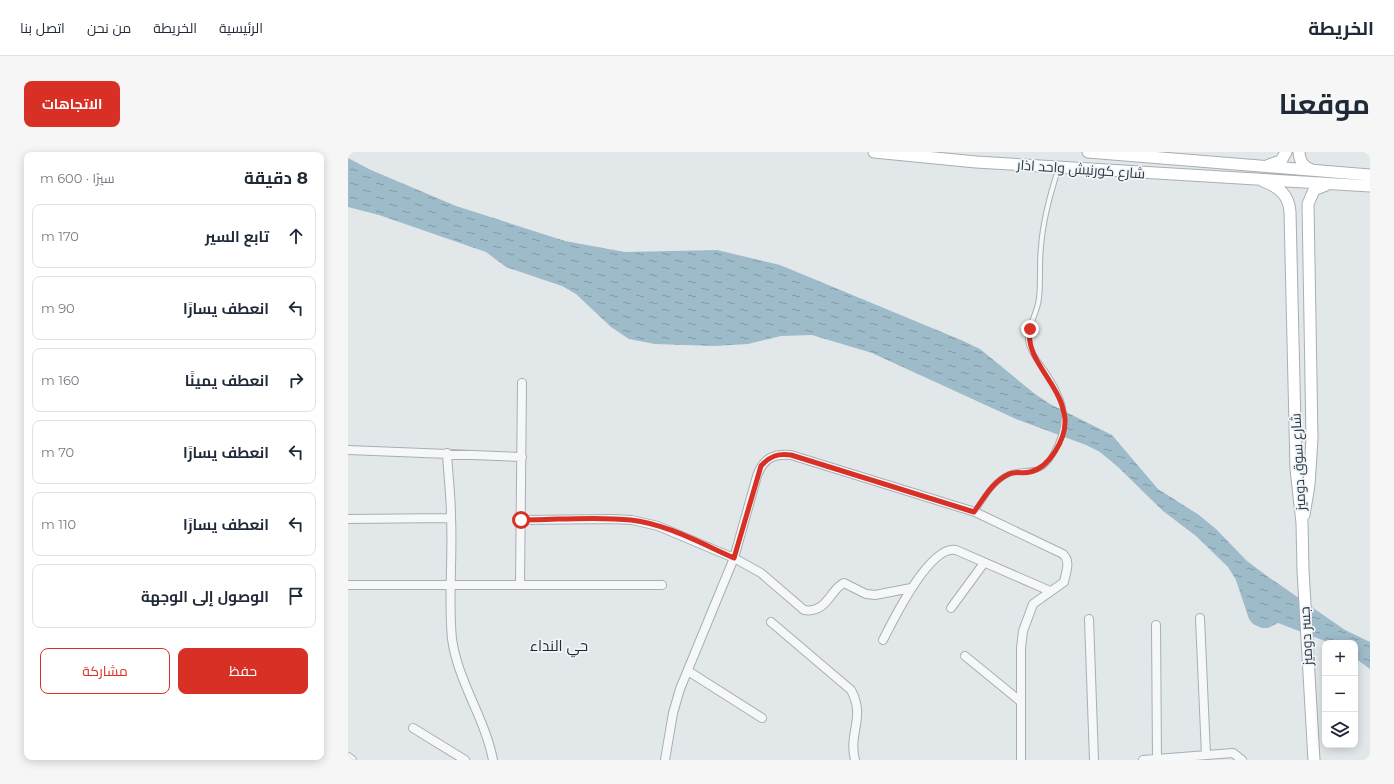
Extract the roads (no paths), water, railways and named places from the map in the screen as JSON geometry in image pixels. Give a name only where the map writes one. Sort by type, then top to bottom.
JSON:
[{"type":"main road","name":"شارع كورنيش واحد اذار","points":[[874,152],[977,157],[1059,167],[1264,181],[1370,186]]},
{"type":"main road","name":"شارع كورنيش واحد اذار","points":[[1088,152],[1370,175]]},
{"type":"main road","points":[[1262,166],[1279,163],[1283,160],[1286,152]]},
{"type":"main road","points":[[1299,152],[1301,162],[1304,166],[1319,172]]},
{"type":"main road","name":"شارع سوق دوميز","points":[[1264,181],[1282,191],[1290,206],[1296,469],[1302,523]]},
{"type":"main road","name":"شارع سوق دوميز","points":[[1302,523],[1309,485],[1312,439],[1308,204],[1310,196],[1314,190],[1320,186],[1330,184]]},
{"type":"main road","name":"جسر دوميز","points":[[1302,523],[1312,757]]},
{"type":"street","points":[[520,585],[522,383]]},
{"type":"street","points":[[348,450],[522,457]]},
{"type":"street","points":[[446,453],[452,518],[450,584],[452,639],[458,665],[485,734],[493,760]]},
{"type":"street","points":[[665,760],[680,689],[734,558],[761,466],[769,458],[780,454],[791,455],[974,512],[1063,554],[1068,563],[1064,582],[1033,604],[1023,631],[1021,648],[1020,702],[1021,760]]},
{"type":"street","points":[[348,519],[452,518]]},
{"type":"street","points":[[521,520],[632,520],[658,526],[734,558],[773,582],[804,610],[814,609],[826,602],[839,586],[844,583],[866,594],[875,595],[911,588]]},
{"type":"street","points":[[883,640],[911,588],[940,555],[947,550],[956,550],[1050,591]]},
{"type":"street","points":[[951,608],[984,563]]},
{"type":"street","points":[[348,585],[662,585]]},
{"type":"street","points":[[1200,618],[1206,755]]},
{"type":"street","points":[[1089,619],[1094,760]]},
{"type":"street","points":[[771,622],[851,690],[857,700],[859,712],[853,736],[852,749],[855,760]]},
{"type":"street","points":[[1156,625],[1157,759]]},
{"type":"street","points":[[965,656],[1020,702]]},
{"type":"street","points":[[688,671],[762,718]]},
{"type":"street","points":[[413,728],[465,760]]},
{"type":"street","points":[[1143,760],[1232,753],[1242,760]]},
{"type":"street","points":[[348,757],[352,760]]},
{"type":"lane","points":[[974,512],[989,490],[1009,474],[1029,472],[1041,468],[1049,461],[1060,440],[1066,422],[1055,387],[1030,349],[1028,338],[1039,300],[1040,248],[1045,216],[1059,167]]},
{"type":"water","points":[[348,158],[371,170],[456,206],[565,241],[625,252],[717,250],[780,265],[961,340],[980,349],[1035,394],[1050,404],[1112,435],[1158,489],[1199,515],[1216,529],[1247,561],[1345,630],[1370,642],[1370,669],[1358,660],[1358,640],[1322,640],[1278,623],[1268,628],[1262,628],[1253,624],[1249,619],[1236,580],[1228,567],[1196,536],[1163,511],[1118,467],[1100,452],[1086,445],[1016,419],[872,353],[812,335],[781,336],[748,344],[715,346],[655,344],[629,339],[611,327],[576,294],[562,286],[506,267],[486,252],[379,215],[348,207]]},
{"type":"district","name":"حي النداء","points":[[559,645]]}]
